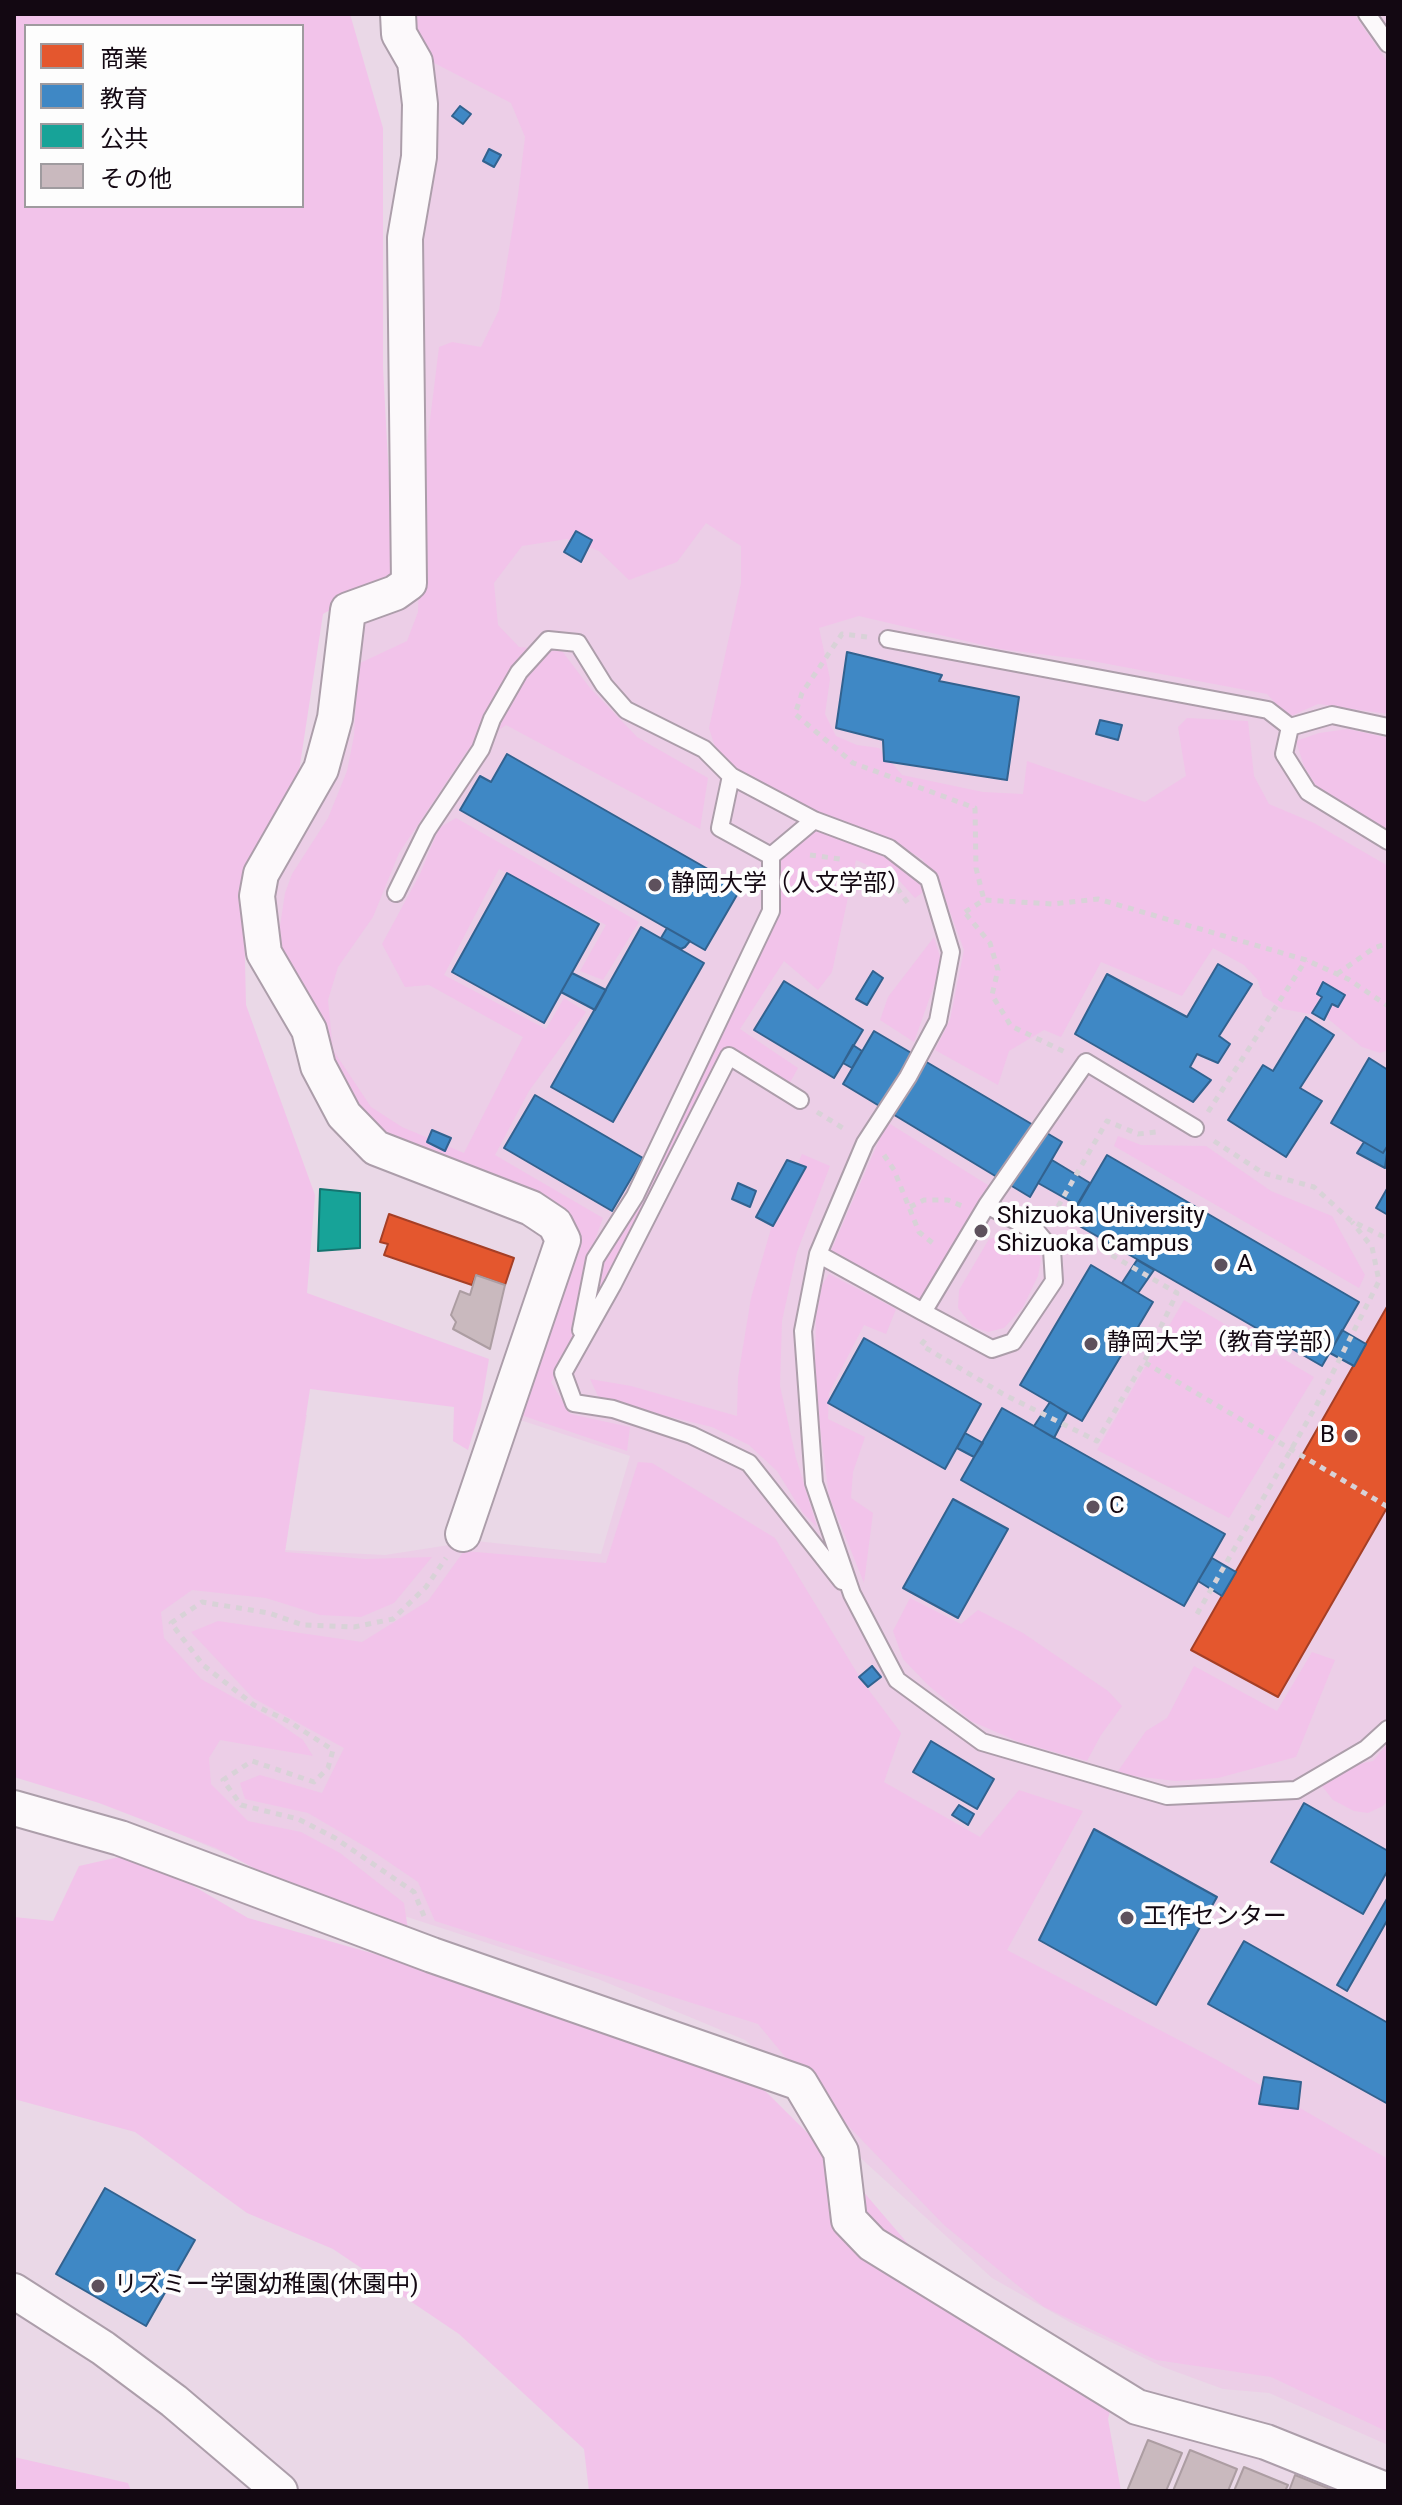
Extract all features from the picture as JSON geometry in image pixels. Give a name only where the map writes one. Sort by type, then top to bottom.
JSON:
[{"type":"street","points":[[398,14],[399,34],[415,62],[420,104],[419,157],[405,238],[409,583],[395,593],[348,610],[335,718],[321,769],[261,874],[257,896],[264,953],[309,1030],[318,1066],[344,1115],[376,1148],[531,1208],[555,1224],[563,1240],[463,1534]]},
{"type":"street","points":[[14,1808],[120,1838],[432,1955],[800,2083],[841,2152],[849,2220],[872,2244],[1137,2407],[1266,2442],[1388,2491]]},
{"type":"street","points":[[14,2291],[103,2348],[174,2401],[280,2491]]},
{"type":"lane","points":[[1367,14],[1388,44]]},
{"type":"lane","points":[[888,639],[1268,710],[1290,727]]},
{"type":"lane","points":[[396,893],[427,830],[481,749],[492,719],[519,672],[548,640],[578,643],[604,685],[626,710],[672,737],[704,749],[731,776],[814,820],[889,848],[929,879],[951,952],[938,1021],[908,1077],[865,1143],[818,1254],[803,1331],[814,1483],[852,1594],[897,1680],[982,1742],[1167,1796],[1296,1790],[1366,1749],[1388,1729]]},
{"type":"lane","points":[[1290,727],[1332,715],[1388,727]]},
{"type":"lane","points":[[1290,727],[1284,754],[1308,792],[1388,841]]},
{"type":"lane","points":[[731,776],[720,828],[771,856]]},
{"type":"lane","points":[[771,856],[814,820]]},
{"type":"lane","points":[[575,1353],[595,1259],[635,1196],[771,911],[771,856]]},
{"type":"lane","points":[[800,1100],[729,1056],[563,1373],[574,1403],[613,1409],[691,1435],[749,1463],[852,1594]]},
{"type":"lane","points":[[930,1315],[955,1259],[983,1211],[1086,1062],[1195,1128]]},
{"type":"lane","points":[[818,1254],[992,1349],[1013,1342],[1054,1281],[1052,1250],[1038,1233],[983,1211]]},
{"type":"path","points":[[888,639],[842,634],[802,693],[795,714],[853,763],[975,808],[976,868],[984,900]]},
{"type":"path","points":[[965,912],[984,900],[1053,904],[1098,899],[1306,960],[1337,974],[1388,1006]]},
{"type":"path","points":[[1337,974],[1374,948],[1388,943]]},
{"type":"path","points":[[1195,1128],[1220,1096],[1253,1039],[1306,960]]},
{"type":"path","points":[[800,1100],[882,1152],[919,1232],[955,1259]]},
{"type":"path","points":[[930,1315],[921,1345],[1003,1394],[1097,1441],[1144,1362],[1177,1293],[1050,1220],[1107,1121],[1138,1134],[1195,1128],[1263,1173],[1314,1187],[1350,1220],[1372,1247],[1379,1281],[1293,1448],[1197,1614]]},
{"type":"path","points":[[910,1207],[924,1200],[948,1200],[983,1211]]},
{"type":"path","points":[[1350,1220],[1388,1239]]},
{"type":"path","points":[[1144,1362],[1388,1507]]},
{"type":"path","points":[[432,1955],[429,1929],[414,1892],[335,1838],[298,1819],[241,1805],[223,1780],[252,1761],[314,1782],[328,1768],[333,1750],[254,1705],[213,1673],[171,1623],[202,1602],[269,1613],[303,1625],[354,1627],[393,1619],[426,1587],[463,1534]]},
{"type":"shaded area","points":[[14,14],[350,14],[383,128],[383,368],[394,573],[323,614],[296,791],[243,873],[246,1005],[315,1195],[307,1293],[489,1359],[481,1407],[468,1450],[453,1441],[454,1407],[310,1389],[285,1552],[365,1559],[432,1557],[394,1603],[361,1617],[320,1615],[266,1598],[192,1590],[161,1612],[164,1638],[201,1679],[274,1720],[303,1740],[313,1756],[220,1740],[209,1758],[211,1784],[248,1821],[301,1832],[340,1853],[404,1903],[408,1930],[373,1913],[288,1886],[216,1848],[99,1803],[14,1777]]},
{"type":"shaded area","points":[[408,14],[1354,14],[1388,63],[1388,714],[1318,704],[1289,717],[1267,694],[1087,660],[1000,649],[859,616],[819,628],[830,679],[825,714],[836,736],[857,745],[879,748],[902,775],[983,792],[1023,794],[1027,761],[1145,802],[1186,776],[1178,727],[1187,718],[1248,721],[1254,776],[1269,804],[1314,823],[1388,866],[1388,1050],[1380,1053],[1362,1047],[1326,1017],[1283,1009],[1263,996],[1257,979],[1244,965],[1213,948],[1182,996],[1101,962],[1061,1037],[1044,1030],[1009,1051],[998,1085],[935,1050],[950,1020],[964,950],[939,882],[922,859],[888,838],[827,817],[736,769],[717,753],[709,728],[741,583],[741,546],[706,523],[677,562],[629,580],[599,551],[567,539],[522,546],[494,583],[498,625],[519,647],[562,651],[590,688],[637,737],[708,778],[700,829],[506,725],[467,751],[399,853],[373,917],[338,967],[328,1000],[333,1050],[371,1107],[402,1127],[464,1153],[523,1037],[429,985],[405,987],[382,944],[420,874],[439,828],[456,818],[639,922],[603,980],[580,971],[606,925],[499,869],[444,975],[546,1029],[564,998],[586,1012],[529,1091],[495,1155],[603,1218],[589,1256],[572,1336],[561,1367],[551,1382],[570,1414],[630,1427],[627,1451],[518,1414],[581,1247],[566,1215],[389,1137],[348,1101],[282,959],[278,939],[285,893],[292,874],[328,818],[347,771],[354,736],[358,664],[407,641],[418,612],[422,485],[439,347],[452,342],[481,347],[499,310],[518,195],[525,137],[511,103],[421,56]]},
{"type":"shaded area","name":"Shizuoka University Shizuoka Campus","points":[[409,14],[1388,14],[1388,2445],[1269,2393],[1223,2389],[1163,2367],[1073,2324],[992,2278],[854,2152],[782,2071],[745,2040],[598,1979],[269,1872],[111,1805],[155,1385],[307,1415],[285,1550],[385,1555],[475,1541],[601,1554],[630,1456],[514,1418],[580,1246],[566,1216],[371,1122],[281,956],[271,910],[274,881],[351,617],[420,592]]},
{"type":"shaded area","points":[[1348,729],[1388,738],[1388,836],[1320,792],[1304,766],[1296,741],[1319,733]]},
{"type":"shaded area","points":[[814,831],[855,842],[888,859],[916,877],[923,892],[915,898],[897,878],[856,860],[832,972],[818,990],[784,961],[740,1029],[798,1068],[788,1086],[727,1052],[589,1319],[606,1255],[778,917],[780,897],[771,878],[785,852]]},
{"type":"shaded area","points":[[934,937],[942,963],[914,1042],[880,1020],[888,997]]},
{"type":"shaded area","points":[[887,1122],[991,1187],[923,1301],[831,1251]]},
{"type":"shaded area","points":[[1118,1136],[1141,1145],[1206,1146],[1271,1191],[1332,1216],[1365,1275],[1359,1288],[1114,1146]]},
{"type":"shaded area","points":[[802,1154],[830,1166],[797,1252],[782,1321],[780,1386],[796,1458],[817,1527],[803,1513],[777,1471],[749,1445],[712,1427],[600,1400],[590,1379],[631,1386],[737,1416],[738,1377],[751,1298],[772,1225]]},
{"type":"shaded area","points":[[1019,1234],[1034,1244],[1041,1260],[1038,1276],[1023,1307],[1004,1328],[988,1332],[973,1327],[958,1308],[959,1290],[989,1239]]},
{"type":"shaded area","points":[[829,1274],[896,1309],[886,1334],[864,1325],[829,1393],[828,1419],[865,1437],[853,1472],[851,1498],[873,1513],[864,1583],[829,1496],[818,1412],[816,1317],[822,1285]]},
{"type":"shaded area","points":[[1184,1300],[1314,1377],[1229,1518],[1097,1450]]},
{"type":"shaded area","points":[[638,1462],[652,1463],[775,1538],[862,1681],[901,1733],[884,1782],[980,1837],[1019,1790],[1083,1811],[1007,1950],[1217,2060],[1388,2159],[1388,2432],[1271,2377],[1156,2360],[1044,2307],[944,2225],[806,2082],[758,2024],[435,1921],[418,1882],[371,1850],[308,1813],[245,1799],[240,1783],[260,1775],[322,1793],[344,1748],[253,1698],[191,1632],[218,1621],[362,1642],[428,1601],[464,1551],[606,1563]]},
{"type":"shaded area","points":[[910,1598],[961,1624],[978,1610],[1023,1633],[1108,1691],[1122,1706],[1087,1761],[1019,1742],[971,1721],[928,1685],[903,1659],[893,1631]]},
{"type":"shaded area","points":[[1312,1652],[1335,1660],[1296,1757],[1218,1778],[1176,1781],[1116,1774],[1146,1731],[1167,1718],[1194,1666],[1277,1711]]},
{"type":"shaded area","points":[[1388,1743],[1388,1800],[1383,1806],[1368,1813],[1354,1811],[1333,1800],[1322,1786],[1325,1777],[1345,1767],[1373,1761]]},
{"type":"shaded area","points":[[137,1853],[248,1918],[484,1985],[751,2077],[843,2168],[915,2252],[1115,2389],[1108,2419],[1121,2491],[589,2491],[584,2449],[459,2334],[333,2249],[247,2213],[135,2132],[14,2099],[14,1917],[53,1921],[79,1866]]},
{"type":"shaded area","points":[[14,2457],[128,2483],[131,2491],[14,2491]]},
{"type":"building: 商業","points":[[389,1214],[514,1258],[505,1285],[476,1275],[472,1285],[384,1255],[388,1244],[380,1242]]},
{"type":"building: 商業","name":"B","points":[[1388,1305],[1388,1506],[1278,1697],[1191,1650]]},
{"type":"building: 教育","points":[[460,106],[471,114],[463,124],[452,116]]},
{"type":"building: 教育","points":[[489,149],[501,155],[494,167],[483,161]]},
{"type":"building: 教育","points":[[576,531],[592,540],[581,562],[564,552]]},
{"type":"building: 教育","points":[[847,652],[942,675],[939,681],[1019,697],[1007,780],[884,761],[883,740],[836,728]]},
{"type":"building: 教育","points":[[1100,720],[1122,725],[1118,740],[1096,734]]},
{"type":"building: 教育","points":[[507,754],[741,888],[705,950],[460,810],[480,776],[491,782]]},
{"type":"building: 教育","points":[[507,873],[599,924],[544,1023],[452,972]]},
{"type":"building: 教育","points":[[641,927],[704,963],[613,1122],[551,1087]]},
{"type":"building: 教育","points":[[667,928],[690,941],[681,949],[661,938]]},
{"type":"building: 教育","points":[[1218,964],[1252,984],[1219,1036],[1230,1044],[1218,1063],[1197,1054],[1190,1067],[1211,1080],[1193,1102],[1075,1034],[1107,974],[1187,1017]]},
{"type":"building: 教育","points":[[873,971],[883,978],[867,1005],[856,999]]},
{"type":"building: 教育","points":[[572,973],[606,990],[595,1010],[561,992]]},
{"type":"building: 教育","points":[[784,981],[863,1030],[834,1078],[754,1030]]},
{"type":"building: 教育","points":[[1323,982],[1345,995],[1338,1007],[1332,1004],[1324,1020],[1312,1013],[1322,997],[1317,994]]},
{"type":"building: 教育","points":[[1306,1017],[1334,1035],[1300,1088],[1322,1101],[1286,1157],[1228,1120],[1263,1065],[1273,1071]]},
{"type":"building: 教育","points":[[874,1031],[1062,1142],[1030,1197],[843,1084]]},
{"type":"building: 教育","points":[[853,1045],[862,1051],[852,1068],[843,1063]]},
{"type":"building: 教育","points":[[1369,1058],[1388,1070],[1388,1145],[1383,1153],[1331,1123]]},
{"type":"building: 教育","points":[[535,1095],[643,1158],[612,1211],[504,1148]]},
{"type":"building: 教育","points":[[432,1130],[451,1138],[445,1151],[427,1142]]},
{"type":"building: 教育","points":[[1364,1142],[1383,1153],[1388,1145],[1385,1168],[1357,1153]]},
{"type":"building: 教育","name":"A","points":[[1107,1155],[1359,1302],[1322,1366],[1069,1220]]},
{"type":"building: 教育","points":[[787,1160],[806,1167],[773,1226],[756,1217]]},
{"type":"building: 教育","points":[[1052,1160],[1090,1183],[1077,1205],[1038,1183]]},
{"type":"building: 教育","points":[[738,1183],[756,1191],[750,1207],[732,1199]]},
{"type":"building: 教育","points":[[1388,1187],[1388,1215],[1376,1208]]},
{"type":"building: 教育","points":[[1137,1260],[1154,1270],[1138,1293],[1122,1283]]},
{"type":"building: 教育","points":[[1091,1265],[1153,1302],[1082,1421],[1020,1385]]},
{"type":"building: 教育","points":[[1342,1330],[1366,1344],[1354,1366],[1330,1353]]},
{"type":"building: 教育","points":[[864,1338],[981,1404],[945,1469],[828,1403]]},
{"type":"building: 教育","points":[[1050,1402],[1067,1413],[1054,1438],[1034,1426]]},
{"type":"building: 教育","name":"C","points":[[1002,1408],[1225,1534],[1184,1606],[961,1480]]},
{"type":"building: 教育","points":[[965,1433],[983,1443],[974,1457],[957,1448]]},
{"type":"building: 教育","points":[[953,1499],[1008,1529],[958,1618],[903,1588]]},
{"type":"building: 教育","points":[[1212,1558],[1236,1572],[1222,1596],[1198,1581]]},
{"type":"building: 教育","points":[[872,1666],[881,1677],[868,1687],[859,1677]]},
{"type":"building: 教育","points":[[931,1741],[994,1779],[977,1809],[913,1772]]},
{"type":"building: 教育","points":[[1304,1803],[1388,1851],[1388,1870],[1363,1914],[1271,1862]]},
{"type":"building: 教育","points":[[959,1805],[974,1814],[968,1825],[952,1815]]},
{"type":"building: 教育","name":"工作センター","points":[[1094,1829],[1217,1897],[1156,2005],[1039,1940]]},
{"type":"building: 教育","points":[[1388,1897],[1388,1919],[1347,1991],[1337,1985]]},
{"type":"building: 教育","points":[[1244,1941],[1388,2023],[1388,2104],[1208,2004]]},
{"type":"building: 教育","points":[[1264,2077],[1301,2082],[1298,2109],[1259,2104]]},
{"type":"building: 教育","points":[[105,2188],[195,2240],[146,2326],[56,2274]]},
{"type":"building: 公共","points":[[320,1189],[360,1193],[360,1248],[318,1251]]},
{"type":"building: その他","points":[[476,1275],[505,1285],[490,1349],[453,1329],[456,1322],[451,1315],[460,1291],[470,1295]]},
{"type":"building: その他","points":[[1148,2440],[1182,2453],[1166,2491],[1127,2491]]},
{"type":"building: その他","points":[[1190,2450],[1237,2469],[1228,2491],[1173,2491]]},
{"type":"building: その他","points":[[1244,2467],[1288,2485],[1285,2491],[1234,2491]]},
{"type":"building: その他","points":[[1295,2475],[1335,2491],[1289,2491]]},
{"type":"place","name":"静岡大学（人文学部）","points":[[655,885]]},
{"type":"place","name":"Shizuoka University Shizuoka Campus","points":[[981,1231]]},
{"type":"place","name":"A","points":[[1221,1265]]},
{"type":"place","name":"静岡大学（教育学部）","points":[[1091,1344]]},
{"type":"place","name":"B","points":[[1351,1436]]},
{"type":"place","name":"C","points":[[1093,1507]]},
{"type":"place","name":"工作センター","points":[[1127,1918]]},
{"type":"place","name":"リズミー学園幼稚園(休園中)","points":[[98,2286]]}]
